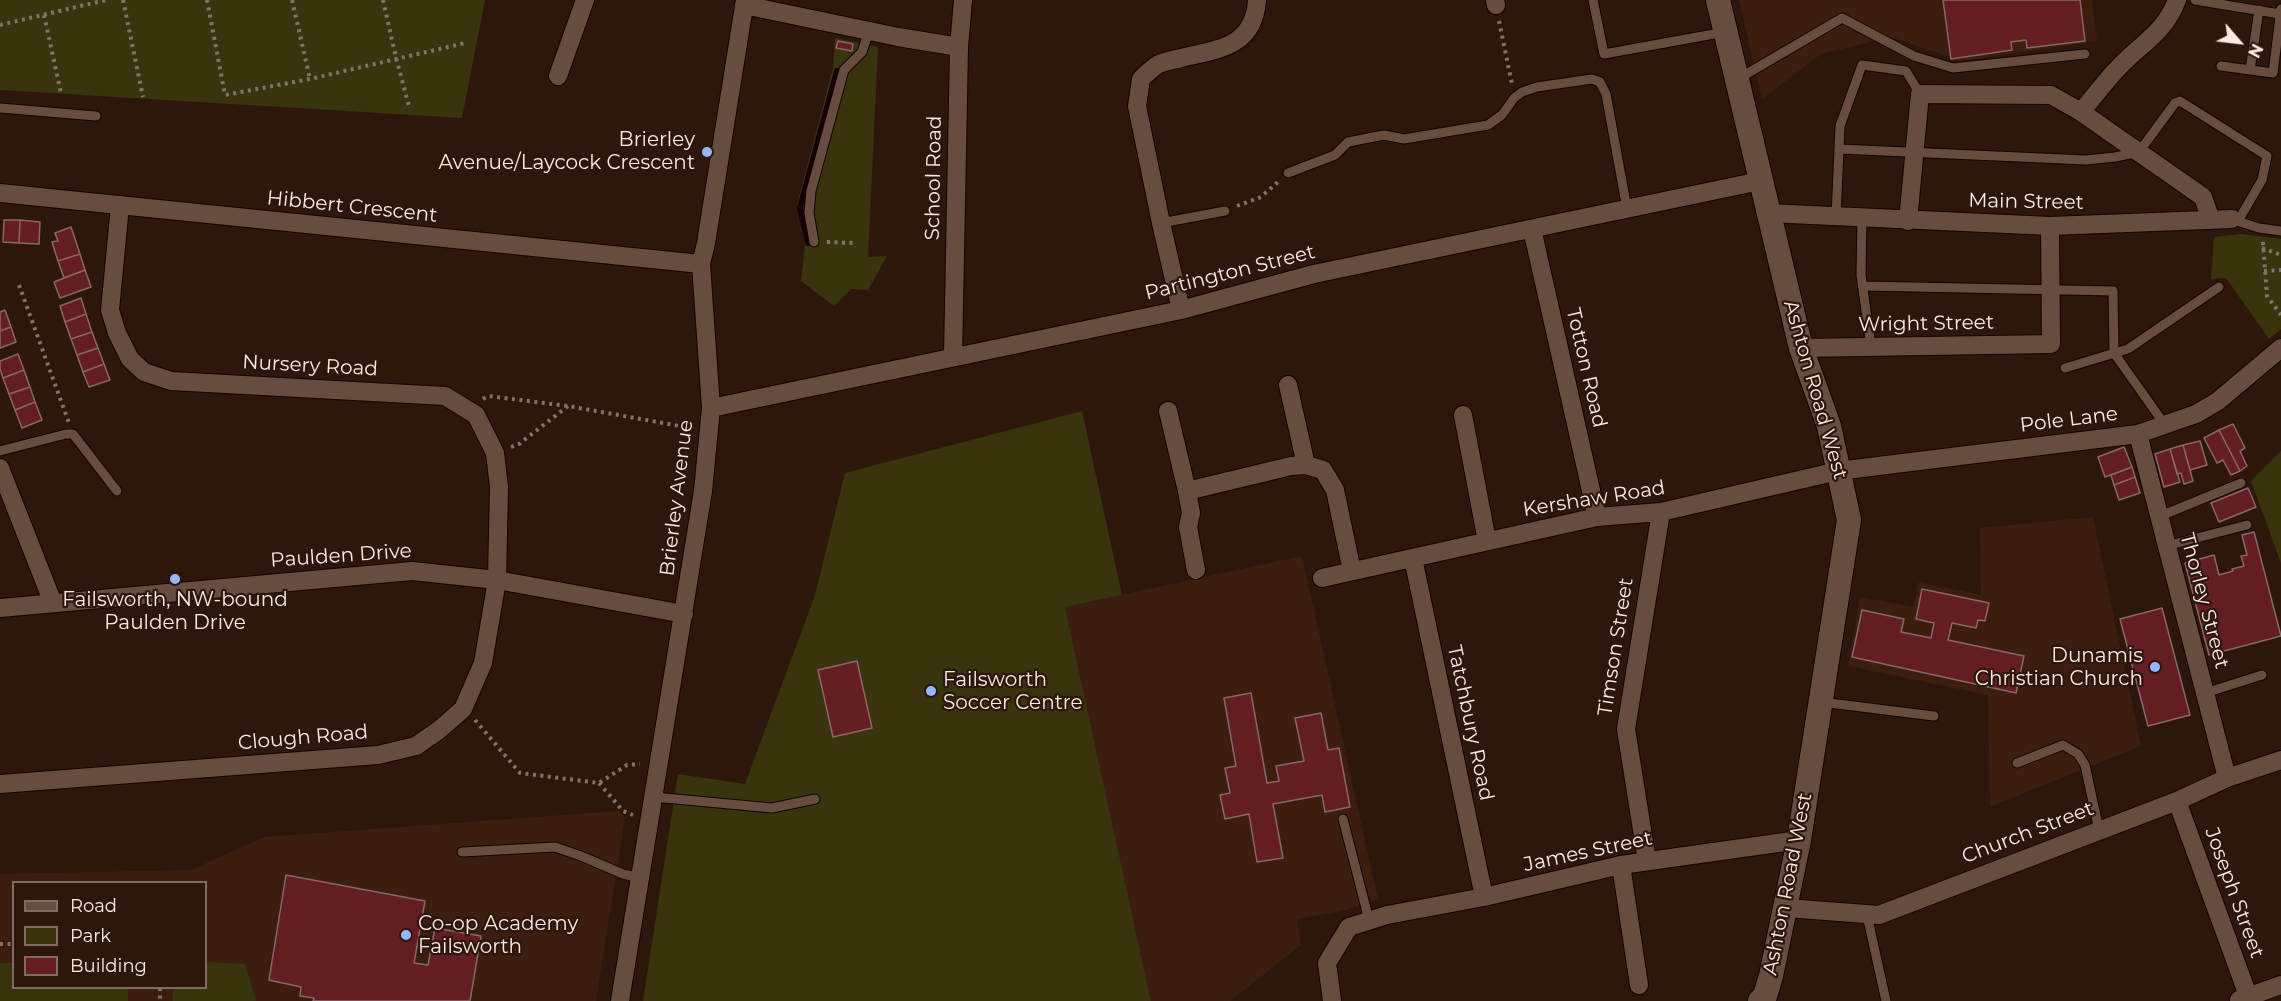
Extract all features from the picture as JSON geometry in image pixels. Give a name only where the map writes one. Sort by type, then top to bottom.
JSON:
[{"type":"street","points":[[558,76],[585,0]]},
{"type":"street","name":"School Road","points":[[953,357],[959,47],[963,0]]},
{"type":"street","points":[[1181,310],[1137,106],[1141,79],[1161,63],[1236,43],[1246,34],[1253,21],[1257,0]]},
{"type":"street","name":"Ashton Road West","points":[[1718,0],[1801,348],[1829,426],[1849,520],[1799,840],[1765,999]]},
{"type":"street","points":[[2081,112],[2117,69],[2155,35],[2171,16],[2177,0]]},
{"type":"street","points":[[745,2],[869,31],[959,47]]},
{"type":"street","name":"Brierley Avenue","points":[[620,1001],[703,490],[711,408],[700,264],[706,243],[745,2]]},
{"type":"street","points":[[1908,221],[1920,94],[2051,96],[2081,112],[2203,197],[2211,220]]},
{"type":"street","name":"Partington Street","points":[[711,408],[1181,310],[1314,274],[1761,181]]},
{"type":"street","name":"Hibbert Crescent","points":[[0,193],[700,264]]},
{"type":"street","name":"Nursery Road","points":[[120,206],[111,310],[117,333],[130,359],[144,372],[171,381],[445,396],[476,415],[495,453],[499,487],[497,580]]},
{"type":"street","name":"Main Street","points":[[1768,213],[2050,226],[2235,220]]},
{"type":"street","points":[[2050,226],[2051,290]]},
{"type":"street","name":"Totton Road","points":[[1532,229],[1597,517]]},
{"type":"street","name":"Wright Street","points":[[1801,348],[2051,344],[2051,290]]},
{"type":"street","name":"Pole Lane","points":[[1839,471],[2138,434],[2196,414],[2218,401],[2281,348]]},
{"type":"street","points":[[1288,385],[1306,465]]},
{"type":"street","points":[[1168,411],[1187,490],[1191,513],[1188,526],[1196,570]]},
{"type":"street","points":[[1463,415],[1486,541]]},
{"type":"street","name":"Thorley Street","points":[[2138,434],[2227,778]]},
{"type":"street","points":[[1187,490],[1291,466],[1306,465],[1323,470],[1335,490],[1352,571]]},
{"type":"street","points":[[0,468],[53,603]]},
{"type":"street","name":"Kershaw Road","points":[[1322,578],[1597,517],[1661,512],[1839,471]]},
{"type":"street","name":"Timson Street","points":[[1647,861],[1626,729],[1661,512]]},
{"type":"street","name":"Tatchbury Road","points":[[1413,558],[1484,897]]},
{"type":"street","name":"Paulden Drive","points":[[0,608],[412,571],[497,580],[684,614]]},
{"type":"street","name":"Clough Road","points":[[0,784],[378,755],[416,746],[463,709],[483,663],[497,580]]},
{"type":"street","name":"Church Street","points":[[1786,908],[1879,915],[2177,801],[2227,778],[2281,760]]},
{"type":"street","name":"Joseph Street","points":[[2177,801],[2245,1000]]},
{"type":"street","name":"James Street","points":[[1332,1001],[1327,963],[1349,927],[1369,920],[1484,897],[1621,865],[1799,840]]},
{"type":"street","points":[[1621,865],[1639,985]]},
{"type":"street","points":[[2245,1000],[2281,985]]},
{"type":"lane","points":[[1593,0],[1604,54],[1725,32]]},
{"type":"lane","points":[[2195,0],[2280,14]]},
{"type":"lane","points":[[2222,66],[2273,74],[2281,9]]},
{"type":"lane","points":[[2250,70],[2259,10]]},
{"type":"lane","points":[[1736,80],[1842,18],[1914,56],[1953,68],[2085,54]]},
{"type":"lane","points":[[814,242],[809,213],[811,191],[844,70],[862,52],[869,31]]},
{"type":"lane","points":[[1836,217],[1840,126],[1862,65],[1906,71],[1920,94]]},
{"type":"lane","points":[[1288,173],[1335,155],[1348,142],[1383,135],[1404,139],[1488,125],[1502,115],[1514,98],[1538,87],[1592,78],[1600,81],[1606,94],[1627,209]]},
{"type":"lane","points":[[1839,149],[2086,160],[2115,157],[2139,152],[2175,103],[2181,101],[2210,122],[2267,156],[2262,180],[2235,220]]},
{"type":"lane","points":[[0,108],[96,116]]},
{"type":"lane","points":[[1161,224],[1225,211]]},
{"type":"lane","points":[[1862,218],[1861,275],[1871,347]]},
{"type":"lane","name":"Main Street","points":[[2235,220],[2259,228],[2281,231]]},
{"type":"lane","points":[[1863,286],[2113,291],[2114,353],[2165,425]]},
{"type":"lane","points":[[2065,368],[2128,349],[2219,287]]},
{"type":"lane","points":[[0,451],[73,434],[117,491]]},
{"type":"lane","points":[[2158,517],[2241,483]]},
{"type":"lane","points":[[2166,546],[2247,525]]},
{"type":"lane","points":[[2205,693],[2262,675]]},
{"type":"lane","points":[[1821,702],[1934,716]]},
{"type":"lane","points":[[2017,763],[2063,745],[2078,754],[2085,765],[2099,830]]},
{"type":"lane","points":[[654,797],[772,808],[815,799]]},
{"type":"lane","points":[[1343,819],[1369,920]]},
{"type":"lane","points":[[462,852],[555,848],[581,856],[623,874],[640,878]]},
{"type":"lane","points":[[1867,915],[1886,1001]]},
{"type":"path","points":[[0,25],[106,0]]},
{"type":"path","points":[[123,0],[143,97]]},
{"type":"path","points":[[207,0],[225,95],[310,79],[465,43]]},
{"type":"path","points":[[292,0],[310,79]]},
{"type":"path","points":[[383,0],[409,106]]},
{"type":"path","points":[[1496,3],[1514,98]]},
{"type":"path","points":[[44,15],[61,93]]},
{"type":"path","points":[[1225,211],[1261,197],[1288,173]]},
{"type":"path","points":[[814,242],[853,243],[856,246]]},
{"type":"path","points":[[2263,242],[2267,296],[2281,315]]},
{"type":"path","points":[[2262,248],[2281,255]]},
{"type":"path","points":[[2264,271],[2281,270]]},
{"type":"path","points":[[19,285],[73,434]]},
{"type":"path","points":[[463,407],[488,396],[568,406],[709,432]]},
{"type":"path","points":[[495,453],[519,444],[568,406]]},
{"type":"path","points":[[463,709],[520,773],[599,783],[627,765],[659,763]]},
{"type":"path","points":[[599,783],[623,810],[650,823]]},
{"type":"shaded area","points":[[1739,0],[2092,0],[2097,41],[1961,61],[1891,37],[1821,54],[1762,99]]},
{"type":"shaded area","points":[[2093,517],[2141,746],[1990,807],[1988,695],[1848,666],[1860,597],[1913,607],[1919,582],[1981,595],[1980,528]]},
{"type":"shaded area","points":[[1302,556],[1378,899],[1346,910],[1297,919],[1301,945],[1230,1001],[1151,1001],[1065,607]]},
{"type":"shaded area","name":"Co-op Academy Failsworth","points":[[618,811],[625,818],[596,1001],[0,1001],[0,874],[191,870],[264,837]]},
{"type":"green space","points":[[0,0],[485,0],[462,118],[0,90]]},
{"type":"green space","points":[[835,38],[878,47],[868,257],[887,256],[868,290],[851,289],[834,306],[801,281],[805,246],[797,205],[833,68]]},
{"type":"green space","points":[[2242,234],[2281,239],[2281,329],[2269,339],[2226,278],[2211,279],[2214,237]]},
{"type":"green space","name":"Failsworth Soccer Centre","points":[[1082,411],[1122,595],[1065,607],[1151,1001],[643,1001],[678,774],[745,784],[815,595],[845,473]]},
{"type":"green space","points":[[2281,451],[2281,563],[2251,481]]},
{"type":"green space","points":[[207,962],[245,964],[256,1001],[173,1001],[173,989],[207,989]]},
{"type":"green space","points":[[0,963],[12,963],[12,989],[128,989],[128,1001],[0,1001]]},
{"type":"building","points":[[1943,0],[2080,0],[2085,41],[2027,48],[2026,40],[2011,42],[2012,50],[1951,59]]},
{"type":"building","points":[[838,41],[853,44],[852,51],[836,48]]},
{"type":"building","points":[[4,220],[20,220],[19,243],[3,242]]},
{"type":"building","points":[[20,220],[40,222],[39,244],[19,243]]},
{"type":"building","points":[[71,227],[80,254],[58,261],[52,242],[58,241],[55,233]]},
{"type":"building","points":[[80,254],[85,270],[64,278],[58,261]]},
{"type":"building","points":[[85,270],[91,287],[60,298],[54,282]]},
{"type":"building","points":[[81,298],[86,314],[65,322],[60,306]]},
{"type":"building","points":[[5,310],[11,327],[0,331],[0,312]]},
{"type":"building","points":[[86,314],[92,332],[71,339],[65,322]]},
{"type":"building","points":[[11,327],[16,342],[0,348],[0,331]]},
{"type":"building","points":[[92,332],[98,348],[77,355],[71,339]]},
{"type":"building","points":[[98,348],[104,364],[83,372],[77,355]]},
{"type":"building","points":[[18,354],[24,370],[3,378],[0,361]]},
{"type":"building","points":[[104,364],[110,380],[89,387],[83,372]]},
{"type":"building","points":[[24,370],[30,387],[9,394],[3,378]]},
{"type":"building","points":[[30,387],[35,402],[15,410],[9,394]]},
{"type":"building","points":[[35,402],[42,420],[22,428],[15,410]]},
{"type":"building","points":[[2233,424],[2245,448],[2240,451],[2247,466],[2240,471],[2219,430]]},
{"type":"building","points":[[2219,430],[2240,471],[2231,475],[2223,460],[2217,463],[2204,438]]},
{"type":"building","points":[[2200,441],[2207,465],[2190,470],[2183,445]]},
{"type":"building","points":[[2183,445],[2193,481],[2184,484],[2181,473],[2177,474],[2170,449]]},
{"type":"building","points":[[2124,447],[2132,467],[2105,477],[2098,457]]},
{"type":"building","points":[[2170,449],[2180,482],[2164,487],[2155,454]]},
{"type":"building","points":[[2132,467],[2135,477],[2114,485],[2111,475]]},
{"type":"building","points":[[2135,477],[2140,493],[2119,500],[2114,485]]},
{"type":"building","points":[[2248,488],[2256,507],[2219,522],[2211,503]]},
{"type":"building","points":[[2254,532],[2281,636],[2209,655],[2185,563],[2214,555],[2219,575],[2233,571],[2232,569],[2244,566],[2241,556],[2247,555],[2242,535]]},
{"type":"building","points":[[1922,589],[1989,603],[1985,621],[1978,620],[1976,628],[1952,623],[1948,640],[2024,656],[2016,693],[1852,657],[1862,610],[1904,619],[1901,632],[1931,638],[1934,623],[1916,619]]},
{"type":"building","name":"Dunamis Christian Church","points":[[2162,608],[2190,715],[2148,726],[2120,619]]},
{"type":"building","points":[[857,661],[872,728],[833,737],[818,670]]},
{"type":"building","points":[[1251,693],[1267,783],[1279,781],[1276,766],[1304,761],[1295,718],[1321,713],[1328,750],[1339,748],[1350,807],[1325,812],[1322,795],[1273,804],[1283,858],[1257,862],[1249,814],[1225,819],[1220,795],[1230,793],[1225,768],[1236,766],[1224,698]]},
{"type":"building","points":[[286,875],[425,901],[414,963],[428,965],[435,928],[481,936],[470,1001],[313,1001],[314,998],[300,996],[301,987],[269,980]]},
{"type":"waterway","points":[[808,243],[800,208],[837,71]]},
{"type":"place","name":"Brierley Avenue/Laycock Crescent","points":[[707,152]]},
{"type":"place","name":"Failsworth, NW-bound Paulden Drive","points":[[175,579]]},
{"type":"place","name":"Dunamis Christian Church","points":[[2155,667]]},
{"type":"place","name":"Failsworth Soccer Centre","points":[[931,691]]},
{"type":"place","name":"Co-op Academy Failsworth","points":[[406,935]]}]
